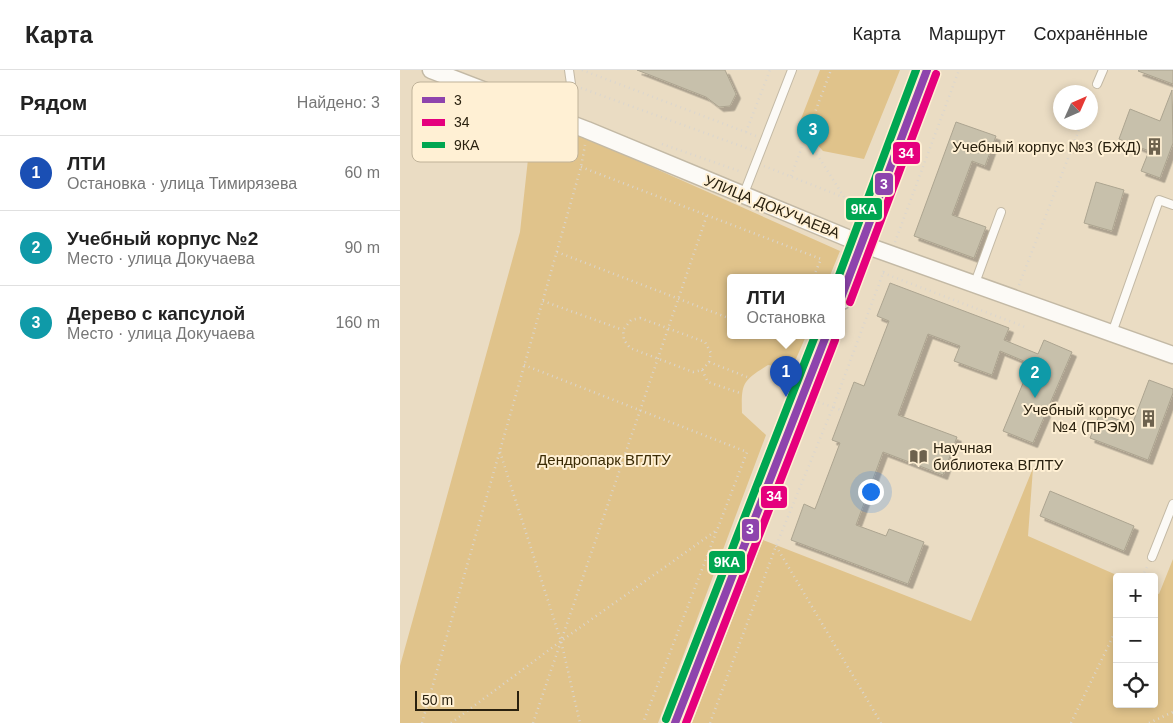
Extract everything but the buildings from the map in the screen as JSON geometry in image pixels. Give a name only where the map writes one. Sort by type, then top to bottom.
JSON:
[{"type":"main road","points":[[845,288],[927,70]]},
{"type":"main road","points":[[675,723],[825,339]]},
{"type":"street","name":"УЛИЦА ДОКУЧАЕВА","points":[[431,70],[462,82]]},
{"type":"street","name":"УЛИЦА ДОКУЧАЕВА","points":[[578,126],[862,244],[1173,355]]},
{"type":"lane","points":[[744,196],[792,70]]},
{"type":"lane","points":[[1097,84],[1103,70]]},
{"type":"lane","points":[[1112,333],[1159,200],[1173,205]]},
{"type":"lane","points":[[975,284],[1001,212]]},
{"type":"lane","points":[[1152,557],[1173,504]]},
{"type":"path","points":[[582,70],[765,139]]},
{"type":"path","points":[[746,132],[770,70]]},
{"type":"path","points":[[791,176],[831,70]]},
{"type":"path","points":[[710,723],[776,546],[833,408],[959,70]]},
{"type":"path","points":[[578,87],[760,153]]},
{"type":"path","points":[[422,723],[581,167],[587,130]]},
{"type":"path","points":[[1014,298],[1079,130]]},
{"type":"path","points":[[756,163],[844,197],[806,137]]},
{"type":"path","points":[[581,167],[821,259],[815,274]]},
{"type":"path","points":[[533,723],[706,215]]},
{"type":"path","points":[[557,252],[727,318]]},
{"type":"path","points":[[883,273],[1025,327]]},
{"type":"path","points":[[543,301],[623,330]]},
{"type":"path","points":[[640,318],[668,328],[705,342],[711,353],[709,362],[702,370],[693,372],[630,348],[624,340],[623,330],[631,320],[640,318]]},
{"type":"path","points":[[709,362],[747,377]]},
{"type":"path","points":[[524,365],[747,452],[643,723]]},
{"type":"path","points":[[702,370],[708,382],[740,393]]},
{"type":"path","points":[[803,396],[843,411]]},
{"type":"path","points":[[500,451],[561,641],[580,723]]},
{"type":"path","points":[[451,723],[561,641],[717,530]]},
{"type":"path","points":[[776,546],[881,723]]},
{"type":"path","points":[[1071,723],[1113,636]]},
{"type":"path","points":[[1149,723],[1173,712]]},
{"type":"green space","points":[[820,70],[900,70],[864,159],[823,151],[799,124]]},
{"type":"green space","name":"Дендропарк ВГЛТУ","points":[[578,134],[840,251],[831,274],[727,274],[727,339],[805,339],[792,368],[768,365],[753,375],[743,388],[742,413],[766,435],[658,723],[400,723],[400,666],[520,232],[528,162],[578,162]]},
{"type":"green space","points":[[1033,468],[1028,536],[1113,573],[1113,708],[1158,708],[1158,594],[1173,559],[1173,723],[692,723],[763,540],[971,621]]},
{"type":"transit line","name":"9КА","points":[[840,274],[916,70]]},
{"type":"transit line","name":"3","points":[[845,287],[927,70]]},
{"type":"transit line","name":"34","points":[[850,302],[936,74]]},
{"type":"transit line","name":"9КА","points":[[666,719],[814,339]]},
{"type":"transit line","name":"3","points":[[675,723],[825,339]]},
{"type":"transit line","name":"34","points":[[686,723],[835,340]]},
{"type":"place","name":"Учебный корпус №3 (БЖД)","points":[[1155,147]]},
{"type":"place","name":"Дерево с капсулой","points":[[813,155]]},
{"type":"place","name":"ЛТИ","points":[[786,397]]},
{"type":"place","name":"Учебный корпус №2","points":[[1035,398]]},
{"type":"place","name":"Учебный корпус №4 (ПРЭМ)","points":[[1149,419]]},
{"type":"place","name":"Научная библиотека ВГЛТУ","points":[[919,457]]}]
